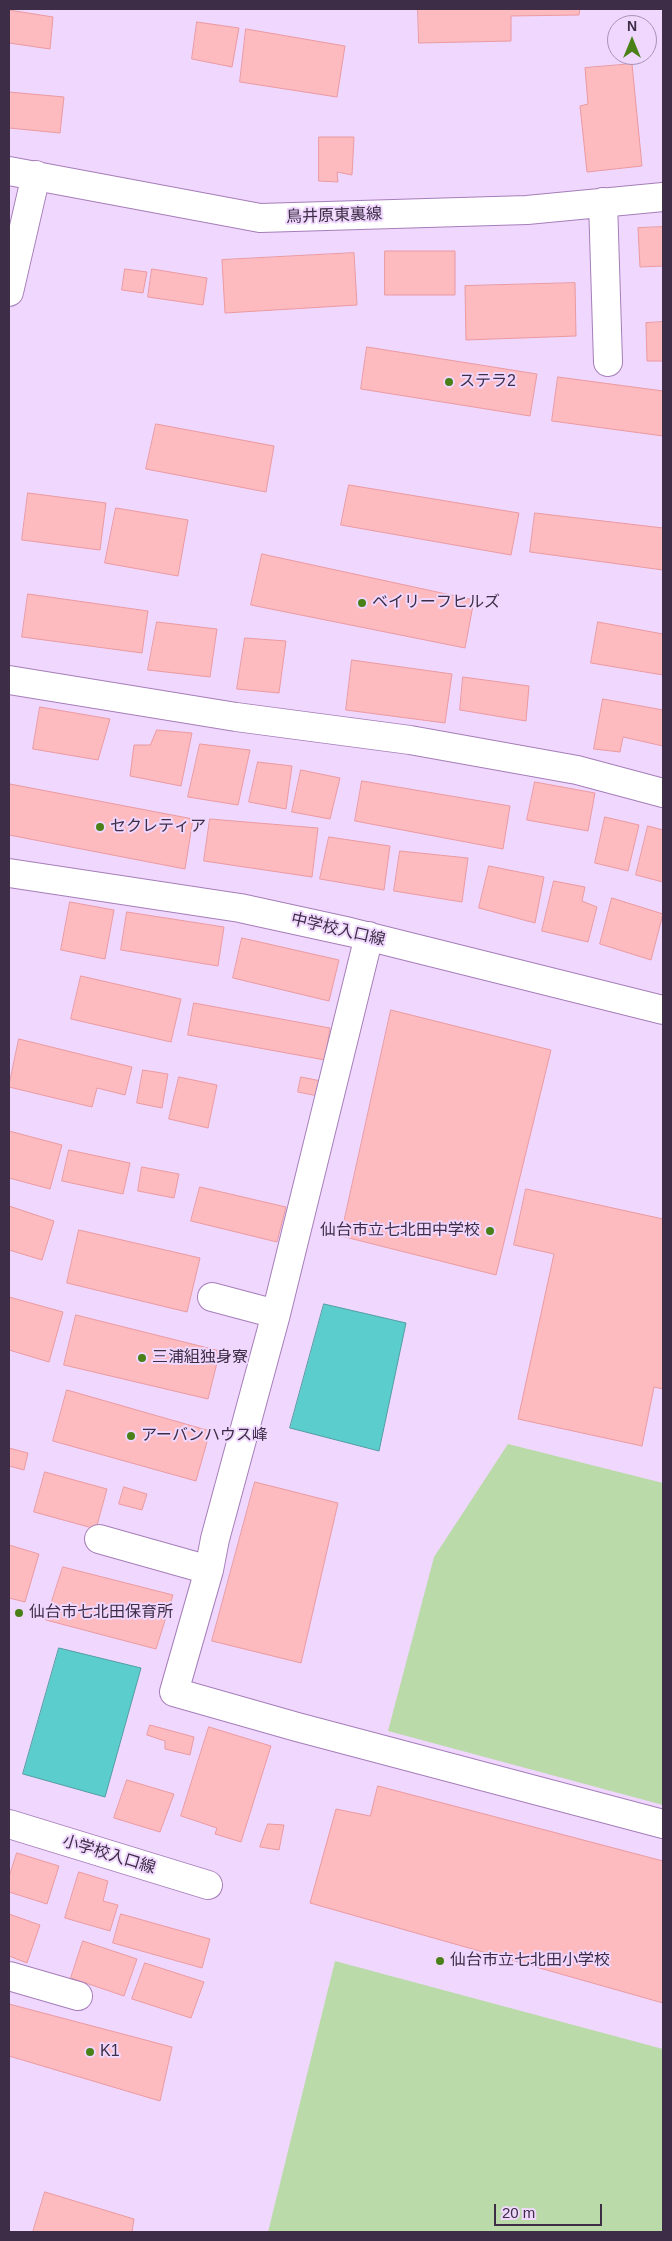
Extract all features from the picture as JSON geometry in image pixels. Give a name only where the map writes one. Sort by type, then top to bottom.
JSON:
[{"type":"street","name":"鳥井原東裏線","points":[[9,171],[260,218],[526,210],[663,197]]},
{"type":"street","points":[[9,292],[36,175]]},
{"type":"street","points":[[603,202],[608,362]]},
{"type":"street","points":[[9,680],[236,717],[410,740],[577,770],[663,793]]},
{"type":"street","name":"中学校入口線","points":[[9,873],[240,908],[369,936],[663,1010]]},
{"type":"street","points":[[369,936],[276,1314],[215,1539],[209,1570],[174,1692],[297,1727],[663,1824]]},
{"type":"street","points":[[212,1297],[276,1314]]},
{"type":"street","points":[[99,1539],[209,1570]]},
{"type":"street","name":"小学校入口線","points":[[9,1824],[208,1885]]},
{"type":"street","points":[[9,1976],[78,1996]]},
{"type":"shaded area","points":[[324,1304],[406,1323],[379,1451],[290,1428]]},
{"type":"shaded area","points":[[508,1444],[663,1483],[663,1805],[388,1731],[434,1557]]},
{"type":"shaded area","points":[[59,1648],[141,1668],[105,1797],[23,1774]]},
{"type":"shaded area","points":[[335,1961],[663,2049],[663,2232],[268,2232]]},
{"type":"building","points":[[418,9],[580,9],[579,15],[511,16],[511,41],[419,43]]},
{"type":"building","points":[[9,10],[53,17],[50,49],[9,43]]},
{"type":"building","points":[[197,22],[239,28],[232,67],[192,59]]},
{"type":"building","points":[[246,29],[345,46],[337,97],[240,82]]},
{"type":"building","points":[[632,65],[642,166],[587,172],[580,106],[588,104],[585,68]]},
{"type":"building","points":[[9,92],[64,97],[60,133],[9,128]]},
{"type":"building","points":[[319,137],[354,137],[352,175],[337,172],[338,182],[319,181]]},
{"type":"building","points":[[663,227],[663,266],[640,267],[638,228]]},
{"type":"building","points":[[385,251],[455,251],[455,295],[385,295]]},
{"type":"building","points":[[354,253],[357,305],[225,313],[222,260]]},
{"type":"building","points":[[125,269],[147,272],[143,293],[122,290]]},
{"type":"building","points":[[152,269],[207,278],[203,305],[148,297]]},
{"type":"building","points":[[575,283],[576,336],[466,340],[465,286]]},
{"type":"building","points":[[663,322],[663,361],[647,361],[646,323]]},
{"type":"building","name":"ステラ2","points":[[367,347],[537,374],[530,416],[361,389]]},
{"type":"building","points":[[558,377],[663,391],[663,436],[552,421]]},
{"type":"building","points":[[156,424],[274,446],[266,492],[146,469]]},
{"type":"building","points":[[349,485],[519,513],[511,555],[341,525]]},
{"type":"building","points":[[28,493],[106,503],[100,550],[22,540]]},
{"type":"building","points":[[116,508],[188,520],[178,576],[105,563]]},
{"type":"building","points":[[535,513],[663,528],[663,570],[530,552]]},
{"type":"building","name":"ベイリーフヒルズ","points":[[262,554],[474,600],[465,648],[251,605]]},
{"type":"building","points":[[28,594],[148,611],[142,653],[22,637]]},
{"type":"building","points":[[157,622],[217,629],[210,677],[148,670]]},
{"type":"building","points":[[598,622],[663,634],[663,675],[591,663]]},
{"type":"building","points":[[245,638],[286,641],[279,693],[237,689]]},
{"type":"building","points":[[352,660],[452,674],[445,723],[346,710]]},
{"type":"building","points":[[463,677],[529,686],[526,721],[460,710]]},
{"type":"building","points":[[603,699],[663,710],[663,746],[623,737],[620,752],[594,749]]},
{"type":"building","points":[[40,707],[110,719],[98,760],[33,749]]},
{"type":"building","points":[[157,730],[192,733],[181,786],[130,776],[134,745],[150,745]]},
{"type":"building","points":[[200,744],[250,750],[238,805],[188,797]]},
{"type":"building","points":[[258,762],[292,766],[286,809],[249,802]]},
{"type":"building","points":[[301,770],[340,778],[330,819],[292,812]]},
{"type":"building","points":[[362,781],[510,806],[503,849],[355,821]]},
{"type":"building","points":[[535,782],[595,793],[588,831],[527,820]]},
{"type":"building","name":"セクレティア","points":[[10,784],[193,819],[185,869],[9,835]]},
{"type":"building","points":[[605,817],[639,825],[628,871],[595,863]]},
{"type":"building","points":[[210,819],[318,828],[312,877],[204,861]]},
{"type":"building","points":[[648,826],[663,830],[663,882],[636,875]]},
{"type":"building","points":[[329,837],[390,846],[384,890],[320,879]]},
{"type":"building","points":[[400,851],[468,858],[462,902],[394,891]]},
{"type":"building","points":[[489,866],[544,877],[535,923],[479,908]]},
{"type":"building","points":[[554,881],[585,887],[582,901],[597,907],[588,942],[542,931]]},
{"type":"building","points":[[612,898],[663,914],[651,960],[600,944]]},
{"type":"building","points":[[70,902],[114,910],[105,959],[61,950]]},
{"type":"building","points":[[127,912],[224,927],[218,966],[121,950]]},
{"type":"building","points":[[242,938],[339,960],[329,1001],[233,978]]},
{"type":"building","points":[[81,976],[181,999],[171,1042],[71,1019]]},
{"type":"building","points":[[194,1003],[330,1028],[325,1060],[188,1035]]},
{"type":"building","points":[[391,1010],[551,1050],[496,1275],[341,1236]]},
{"type":"building","points":[[19,1039],[132,1067],[125,1095],[97,1088],[92,1107],[9,1087]]},
{"type":"building","points":[[143,1070],[168,1074],[162,1108],[137,1103]]},
{"type":"building","points":[[179,1077],[217,1085],[208,1128],[169,1119]]},
{"type":"building","points":[[301,1077],[326,1082],[323,1097],[298,1092]]},
{"type":"building","points":[[9,1131],[62,1145],[50,1189],[9,1178]]},
{"type":"building","points":[[69,1150],[130,1163],[123,1194],[62,1181]]},
{"type":"building","points":[[142,1167],[179,1174],[174,1198],[138,1191]]},
{"type":"building","points":[[200,1187],[286,1207],[277,1242],[191,1221]]},
{"type":"building","points":[[526,1189],[663,1219],[663,1389],[654,1387],[642,1446],[518,1419],[554,1254],[514,1245]]},
{"type":"building","points":[[9,1206],[54,1221],[42,1260],[9,1250]]},
{"type":"building","points":[[79,1230],[200,1258],[187,1312],[67,1283]]},
{"type":"building","points":[[9,1297],[63,1312],[49,1362],[9,1350]]},
{"type":"building","name":"三浦組独身寮","points":[[76,1315],[220,1351],[208,1399],[64,1365]]},
{"type":"building","name":"アーバンハウス峰","points":[[67,1390],[210,1431],[196,1481],[53,1441]]},
{"type":"building","points":[[9,1448],[28,1453],[24,1470],[9,1466]]},
{"type":"building","points":[[45,1472],[107,1489],[96,1529],[34,1512]]},
{"type":"building","points":[[255,1482],[338,1503],[301,1663],[212,1641]]},
{"type":"building","points":[[124,1487],[147,1494],[142,1510],[119,1504]]},
{"type":"building","points":[[9,1545],[39,1554],[25,1602],[9,1598]]},
{"type":"building","points":[[63,1567],[173,1595],[156,1649],[46,1620]]},
{"type":"building","points":[[150,1725],[194,1737],[190,1755],[165,1749],[165,1741],[147,1735]]},
{"type":"building","points":[[209,1727],[271,1746],[241,1842],[215,1834],[217,1828],[181,1816]]},
{"type":"building","points":[[127,1780],[174,1794],[160,1832],[114,1818]]},
{"type":"building","points":[[378,1786],[663,1861],[663,2003],[310,1903],[336,1809],[370,1816]]},
{"type":"building","points":[[268,1824],[284,1825],[279,1850],[260,1847]]},
{"type":"building","points":[[17,1853],[59,1866],[47,1904],[9,1892],[9,1877]]},
{"type":"building","points":[[79,1872],[108,1881],[103,1901],[118,1905],[110,1931],[65,1918]]},
{"type":"building","points":[[9,1914],[40,1925],[27,1963],[9,1956]]},
{"type":"building","points":[[121,1914],[210,1939],[202,1968],[113,1943]]},
{"type":"building","points":[[83,1941],[137,1959],[124,1996],[71,1978]]},
{"type":"building","points":[[145,1963],[204,1982],[191,2018],[132,1999]]},
{"type":"building","name":"K1","points":[[9,2004],[172,2047],[160,2101],[9,2056]]},
{"type":"building","points":[[45,2192],[134,2219],[132,2232],[33,2232]]},
{"type":"place","name":"ステラ2","points":[[449,382]]},
{"type":"place","name":"ベイリーフヒルズ","points":[[362,603]]},
{"type":"place","name":"セクレティア","points":[[100,827]]},
{"type":"place","name":"仙台市立七北田中学校","points":[[490,1231]]},
{"type":"place","name":"三浦組独身寮","points":[[142,1358]]},
{"type":"place","name":"アーバンハウス峰","points":[[131,1436]]},
{"type":"place","name":"仙台市七北田保育所","points":[[19,1613]]},
{"type":"place","name":"仙台市立七北田小学校","points":[[440,1961]]},
{"type":"place","name":"K1","points":[[90,2052]]}]
